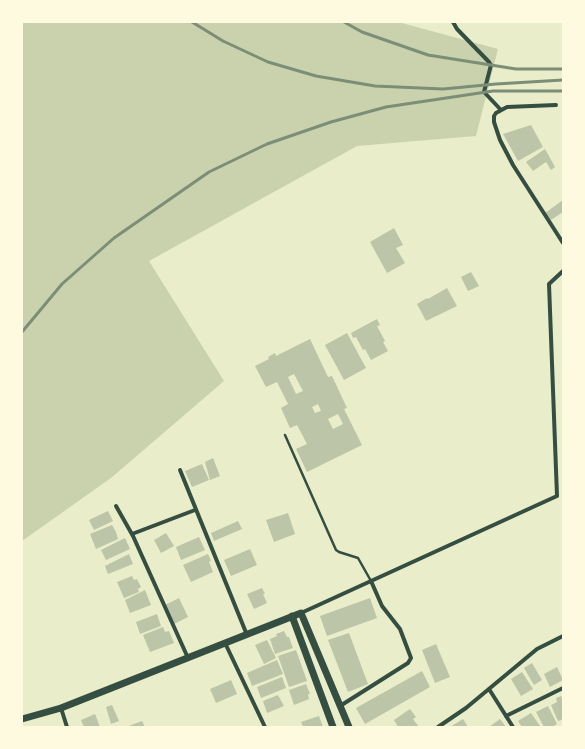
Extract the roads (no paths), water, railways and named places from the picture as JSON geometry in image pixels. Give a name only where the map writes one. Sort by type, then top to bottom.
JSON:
[{"type":"street","points":[[454,22],[457,29],[491,65],[484,92],[500,110]]},
{"type":"street","points":[[556,105],[507,107],[500,110],[494,116],[494,122],[500,140],[521,178],[563,243]]},
{"type":"street","points":[[22,719],[61,708],[301,613],[557,496],[549,284],[563,271]]},
{"type":"street","points":[[180,470],[247,635]]},
{"type":"street","points":[[116,506],[132,534],[188,658]]},
{"type":"street","points":[[132,534],[196,510]]},
{"type":"street","points":[[340,706],[408,663],[411,658],[400,629],[382,606],[371,581]]},
{"type":"street","points":[[301,613],[349,727]]},
{"type":"street","points":[[292,616],[333,727]]},
{"type":"street","points":[[441,726],[466,708],[537,649],[563,636]]},
{"type":"street","points":[[225,643],[265,727]]},
{"type":"street","points":[[506,716],[563,688]]},
{"type":"street","points":[[489,689],[513,727]]},
{"type":"street","points":[[61,708],[67,727]]},
{"type":"lane","points":[[285,435],[336,550],[358,558],[371,581]]},
{"type":"railway","points":[[192,22],[223,41],[268,62],[316,76],[375,86],[443,89],[563,80]]},
{"type":"railway","points":[[344,22],[362,32],[428,55],[516,69],[563,69]]},
{"type":"railway","points":[[22,332],[62,284],[114,238],[209,172],[267,144],[331,122],[386,107],[493,91],[563,91]]}]
